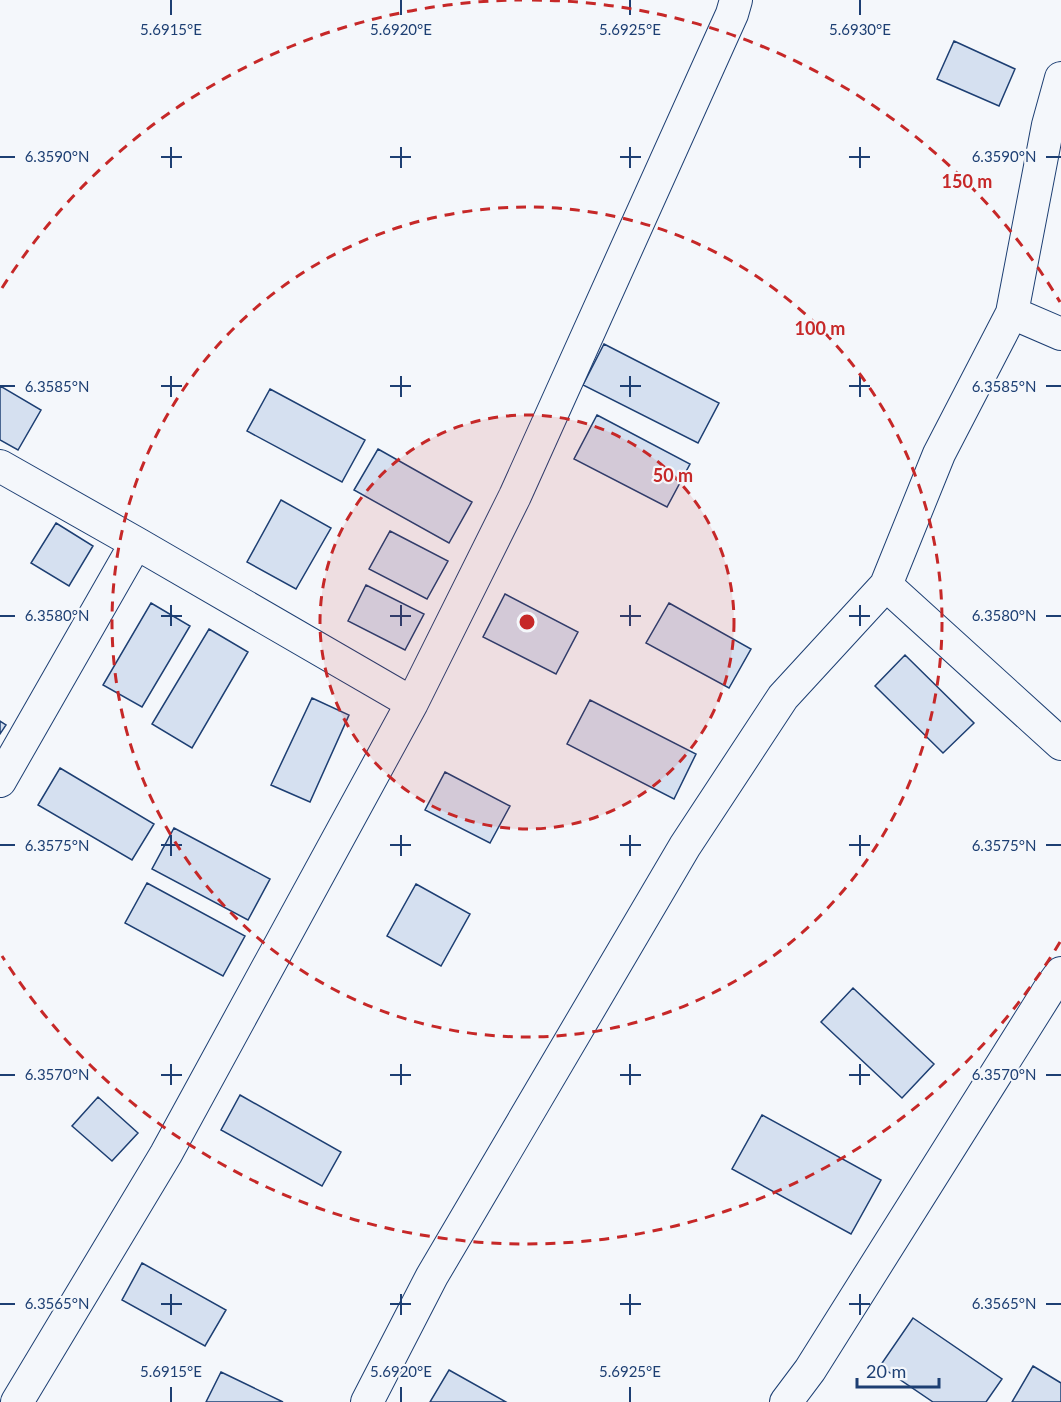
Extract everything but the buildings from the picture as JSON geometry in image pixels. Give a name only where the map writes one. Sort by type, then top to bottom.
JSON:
[{"type":"street","points":[[17,1402],[166,1154],[412,703],[515,496],[732,14],[736,0]]},
{"type":"street","points":[[367,1402],[432,1276],[686,846],[783,697],[886,585],[939,454],[1012,313],[1048,125],[1061,78]]},
{"type":"street","points":[[1012,313],[1061,334]]},
{"type":"street","points":[[0,466],[412,703]]},
{"type":"street","points":[[0,781],[136,543]]},
{"type":"street","points":[[886,585],[1061,744]]},
{"type":"street","points":[[786,1402],[810,1370],[1061,973]]}]
